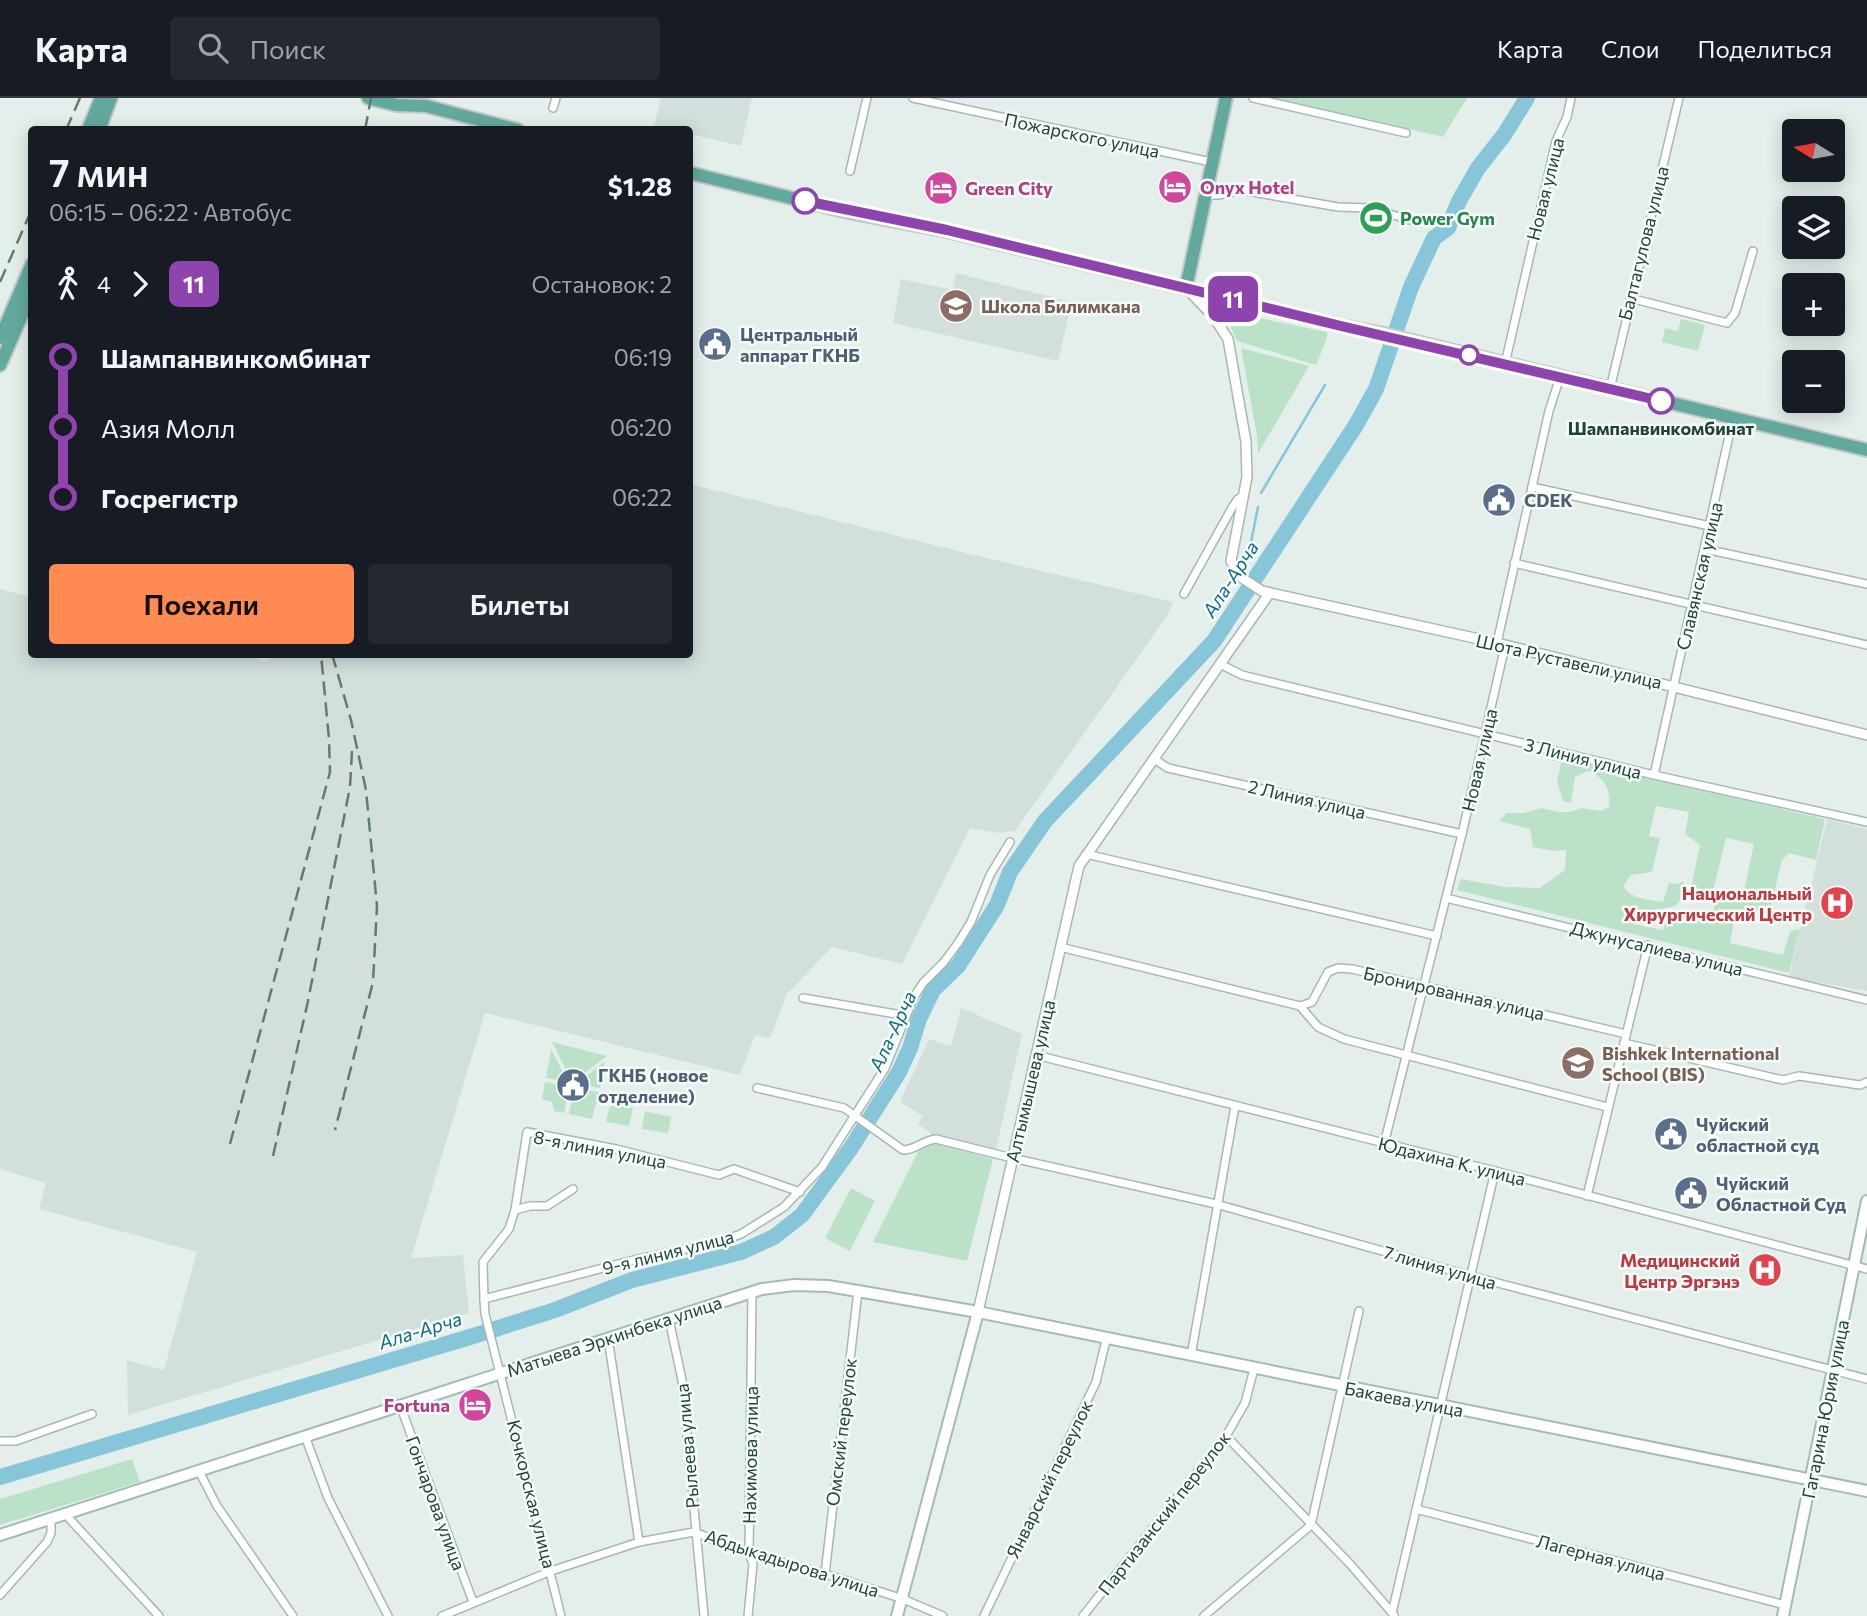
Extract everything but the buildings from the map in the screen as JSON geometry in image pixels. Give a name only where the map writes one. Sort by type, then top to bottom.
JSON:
[{"type":"main road","points":[[90,126],[101,98]]},
{"type":"main road","points":[[100,126],[111,98]]},
{"type":"main road","points":[[368,98],[396,105],[426,106],[503,126]]},
{"type":"main road","points":[[411,98],[426,106]]},
{"type":"main road","points":[[1186,288],[1226,98]]},
{"type":"main road","points":[[693,174],[848,212],[947,230],[1867,450]]},
{"type":"main road","points":[[0,338],[28,273]]},
{"type":"main road","points":[[0,366],[28,301]]},
{"type":"main road","name":"Гагарина Юрия улица","points":[[1784,1610],[1867,1201]]},
{"type":"main road","name":"Матыева Эркинбека улица","points":[[0,1535],[752,1292],[793,1285],[828,1286],[978,1312],[1191,1357]]},
{"type":"main road","name":"Алтымышева улица","points":[[897,1616],[978,1312]]},
{"type":"main road","name":"Бакаева улица","points":[[1191,1357],[1867,1491]]},
{"type":"street","points":[[553,108],[555,98]]},
{"type":"street","points":[[850,171],[867,98]]},
{"type":"street","name":"Пожарского улица","points":[[913,98],[1211,162]]},
{"type":"street","points":[[1253,98],[1406,133]]},
{"type":"street","name":"Новая улица","points":[[1505,364],[1553,154],[1571,98]]},
{"type":"street","name":"Балтагулова улица","points":[[1610,388],[1678,98]]},
{"type":"street","points":[[1205,195],[1241,190],[1338,207],[1369,208],[1410,220]]},
{"type":"street","points":[[1630,298],[1727,323],[1735,313],[1752,251]]},
{"type":"street","points":[[1186,288],[1213,316],[1228,339],[1247,442],[1247,477],[1231,555],[1233,567],[1242,578],[1266,593]]},
{"type":"street","name":"Новая улица","points":[[1384,1144],[1408,1056],[1485,734],[1503,655],[1497,643],[1550,403],[1560,377]]},
{"type":"street","name":"Славянская улица","points":[[1654,775],[1733,418]]},
{"type":"street","points":[[1532,487],[1710,526]]},
{"type":"street","points":[[1184,594],[1233,506],[1243,496]]},
{"type":"street","points":[[1705,549],[1867,584]]},
{"type":"street","points":[[1514,563],[1867,645]]},
{"type":"street","name":"Шота Руставели улица","points":[[1266,593],[1497,643],[1867,735]]},
{"type":"street","name":"Алтымышева улица","points":[[978,1312],[1075,879],[1086,853],[1220,664],[1266,593]]},
{"type":"street","name":"3 Линия улица","points":[[1220,664],[1242,676],[1654,775],[1867,822]]},
{"type":"street","name":"2 Линия улица","points":[[1153,759],[1168,768],[1462,834]]},
{"type":"street","name":"9-я линия улица","points":[[484,1298],[634,1260],[719,1242],[741,1234],[770,1217],[800,1192],[822,1167],[885,1068],[923,983],[944,962],[965,932],[984,887],[1010,842]]},
{"type":"street","points":[[1086,853],[1437,936]]},
{"type":"street","name":"Джунусалиева улица","points":[[1446,898],[1867,1000]]},
{"type":"street","points":[[1587,1196],[1648,945]]},
{"type":"street","points":[[1060,947],[1300,1006],[1318,1027],[1344,1039],[1607,1107]]},
{"type":"street","name":"Бронированная улица","points":[[1300,1006],[1312,1002],[1328,972],[1338,968],[1352,969],[1626,1034]]},
{"type":"street","points":[[803,998],[896,1014],[905,1019]]},
{"type":"street","points":[[1624,1043],[1783,1080],[1799,1076],[1860,1085],[1867,1082]]},
{"type":"street","name":"Юдахина К. улица","points":[[1035,1055],[1495,1171],[1867,1269]]},
{"type":"street","points":[[757,1088],[844,1108],[855,1116]]},
{"type":"street","points":[[1191,1357],[1216,1204],[1236,1105]]},
{"type":"street","name":"7 линия улица","points":[[855,1116],[903,1150],[936,1139],[1216,1204],[1471,1276],[1867,1379]]},
{"type":"street","name":"8-я линия улица","points":[[484,1298],[483,1262],[509,1229],[515,1210],[527,1132],[616,1149],[719,1175],[734,1169],[800,1192]]},
{"type":"street","points":[[1393,1615],[1495,1171]]},
{"type":"street","points":[[515,1210],[530,1206],[547,1206],[573,1189]]},
{"type":"street","name":"Омский переулок","points":[[825,1574],[858,1291]]},
{"type":"street","name":"Нахимова улица","points":[[748,1616],[753,1564],[748,1553],[752,1292]]},
{"type":"street","points":[[484,1298],[485,1314],[501,1373]]},
{"type":"street","points":[[1204,1616],[1311,1525],[1359,1311]]},
{"type":"street","name":"Рылеева улица","points":[[669,1319],[682,1380],[694,1532],[704,1616]]},
{"type":"street","points":[[608,1338],[639,1542]]},
{"type":"street","name":"Январский переулок","points":[[984,1616],[1096,1382],[1107,1340]]},
{"type":"street","name":"Партизанский переулок","points":[[1083,1616],[1226,1436],[1245,1403],[1254,1369]]},
{"type":"street","name":"Кочкорская улица","points":[[501,1373],[561,1616]]},
{"type":"street","name":"Гончарова улица","points":[[400,1405],[473,1602]]},
{"type":"street","points":[[0,1441],[16,1441],[92,1414]]},
{"type":"street","points":[[305,1436],[328,1498],[388,1616]]},
{"type":"street","points":[[1226,1436],[1350,1564],[1393,1615]]},
{"type":"street","points":[[198,1471],[217,1506],[293,1616]]},
{"type":"street","name":"Лагерная улица","points":[[1416,1508],[1784,1610]]},
{"type":"street","points":[[65,1514],[159,1616]]},
{"type":"street","points":[[0,1595],[47,1542],[51,1532],[51,1518]]},
{"type":"street","name":"Абдыкадырова улица","points":[[442,1616],[551,1571],[639,1542],[694,1532],[748,1553],[903,1599],[943,1616]]},
{"type":"shaded area","points":[[661,98],[752,98],[741,146],[693,135],[693,126],[654,126]]},
{"type":"shaded area","name":"Школа Билимкана","points":[[956,273],[1072,302],[1058,361],[893,323],[901,279],[953,290]]},
{"type":"shaded area","points":[[693,485],[1173,602],[1167,616],[1015,831],[999,833],[970,828],[902,964],[832,947],[787,994],[770,1038],[755,1035],[740,1075],[485,1013],[411,1258],[463,1255],[469,1313],[128,1415],[127,1360],[164,1370],[197,1252],[39,1209],[46,1183],[0,1169],[0,589],[28,596],[28,658],[253,658],[264,661],[274,658],[693,658]]},
{"type":"shaded area","name":"Национальный Хирургический Центр","points":[[1827,819],[1867,829],[1867,991],[1789,977]]},
{"type":"shaded area","points":[[961,1008],[1022,1034],[996,1149],[933,1135],[918,1124],[923,1116],[900,1102],[929,1039],[951,1046]]},
{"type":"green space","points":[[1274,98],[1467,98],[1443,137]]},
{"type":"green space","points":[[1224,311],[1327,332],[1316,365],[1237,341]]},
{"type":"green space","points":[[1681,319],[1705,325],[1698,351],[1662,342],[1665,328],[1678,331]]},
{"type":"green space","points":[[1241,348],[1309,366],[1258,454],[1257,436]]},
{"type":"green space","points":[[1552,756],[1825,819],[1816,860],[1789,853],[1782,860],[1768,918],[1736,912],[1735,919],[1713,914],[1717,895],[1742,900],[1754,844],[1726,838],[1713,892],[1691,887],[1700,845],[1685,834],[1689,812],[1656,806],[1649,836],[1660,838],[1652,872],[1631,875],[1623,886],[1635,896],[1663,902],[1669,883],[1677,884],[1683,881],[1686,892],[1676,906],[1634,914],[1634,924],[1663,930],[1666,918],[1671,917],[1691,918],[1699,922],[1710,916],[1734,920],[1730,943],[1783,955],[1790,931],[1800,929],[1789,973],[1457,890],[1461,879],[1505,887],[1540,888],[1565,870],[1566,850],[1553,851],[1533,847],[1530,829],[1499,821],[1507,813],[1524,813],[1541,808],[1570,812],[1581,808],[1601,811],[1609,807],[1609,794],[1605,784],[1598,776],[1587,771],[1575,777],[1571,803],[1563,801],[1557,781],[1561,763],[1551,760]]},
{"type":"green space","points":[[552,1042],[607,1056],[578,1078],[569,1076]]},
{"type":"green space","points":[[551,1049],[566,1078],[563,1081],[546,1078]]},
{"type":"green space","points":[[605,1061],[600,1088],[581,1085],[580,1081]]},
{"type":"green space","points":[[545,1082],[563,1086],[568,1093],[564,1113],[554,1111],[552,1102],[542,1099]]},
{"type":"green space","points":[[580,1089],[599,1092],[592,1119],[569,1114],[573,1094]]},
{"type":"green space","points":[[613,1105],[633,1108],[629,1126],[606,1122],[609,1108]]},
{"type":"green space","points":[[645,1111],[671,1117],[668,1133],[642,1129]]},
{"type":"green space","points":[[924,1140],[993,1159],[967,1261],[873,1242]]},
{"type":"green space","points":[[851,1188],[875,1201],[850,1251],[825,1238]]},
{"type":"green space","points":[[132,1459],[140,1482],[0,1525],[0,1499]]},
{"type":"waterway","name":"Ала-Арча","points":[[0,1477],[470,1337],[555,1310],[632,1280],[741,1252],[774,1237],[802,1215],[851,1148],[899,1072],[933,990],[958,966],[997,905],[1010,872],[1045,821],[1214,641],[1356,425],[1376,389],[1411,287],[1434,238],[1448,228],[1459,201],[1478,168],[1504,135],[1527,98]]},
{"type":"waterway","points":[[1261,493],[1325,385]]},
{"type":"waterway","points":[[1248,557],[1258,507]]},
{"type":"railway","points":[[68,126],[80,98]]},
{"type":"railway","points":[[366,126],[371,98]]},
{"type":"railway","points":[[0,282],[28,218]]},
{"type":"railway","points":[[230,1144],[330,772],[321,658]]},
{"type":"railway","points":[[333,658],[351,720],[366,790],[377,906],[373,982],[335,1130]]},
{"type":"railway","points":[[273,1156],[308,1001],[350,787],[352,751]]},
{"type":"bus line","name":"11","points":[[805,201],[848,212],[947,230],[1661,401]]},
{"type":"place","name":"Onyx Hotel","points":[[1175,187]]},
{"type":"place","name":"Green City","points":[[941,188]]},
{"type":"place","name":"Power Gym","points":[[1376,218]]},
{"type":"place","name":"Школа Билимкана","points":[[956,306]]},
{"type":"place","name":"Центральный аппарат ГКНБ","points":[[715,344]]},
{"type":"place","name":"Шампанвинкомбинат","points":[[1661,401]]},
{"type":"place","name":"CDEK","points":[[1499,500]]},
{"type":"place","name":"Национальный Хирургический Центр","points":[[1837,903]]},
{"type":"place","name":"Bishkek International School (BIS)","points":[[1578,1063]]},
{"type":"place","name":"ГКНБ (новое отделение)","points":[[573,1085]]},
{"type":"place","name":"Чуйский областной суд","points":[[1671,1134]]},
{"type":"place","name":"Чуйский Областной Суд","points":[[1691,1193]]},
{"type":"place","name":"Медицинский Центр Эргэнэ","points":[[1765,1270]]},
{"type":"place","name":"Fortuna","points":[[475,1405]]}]
